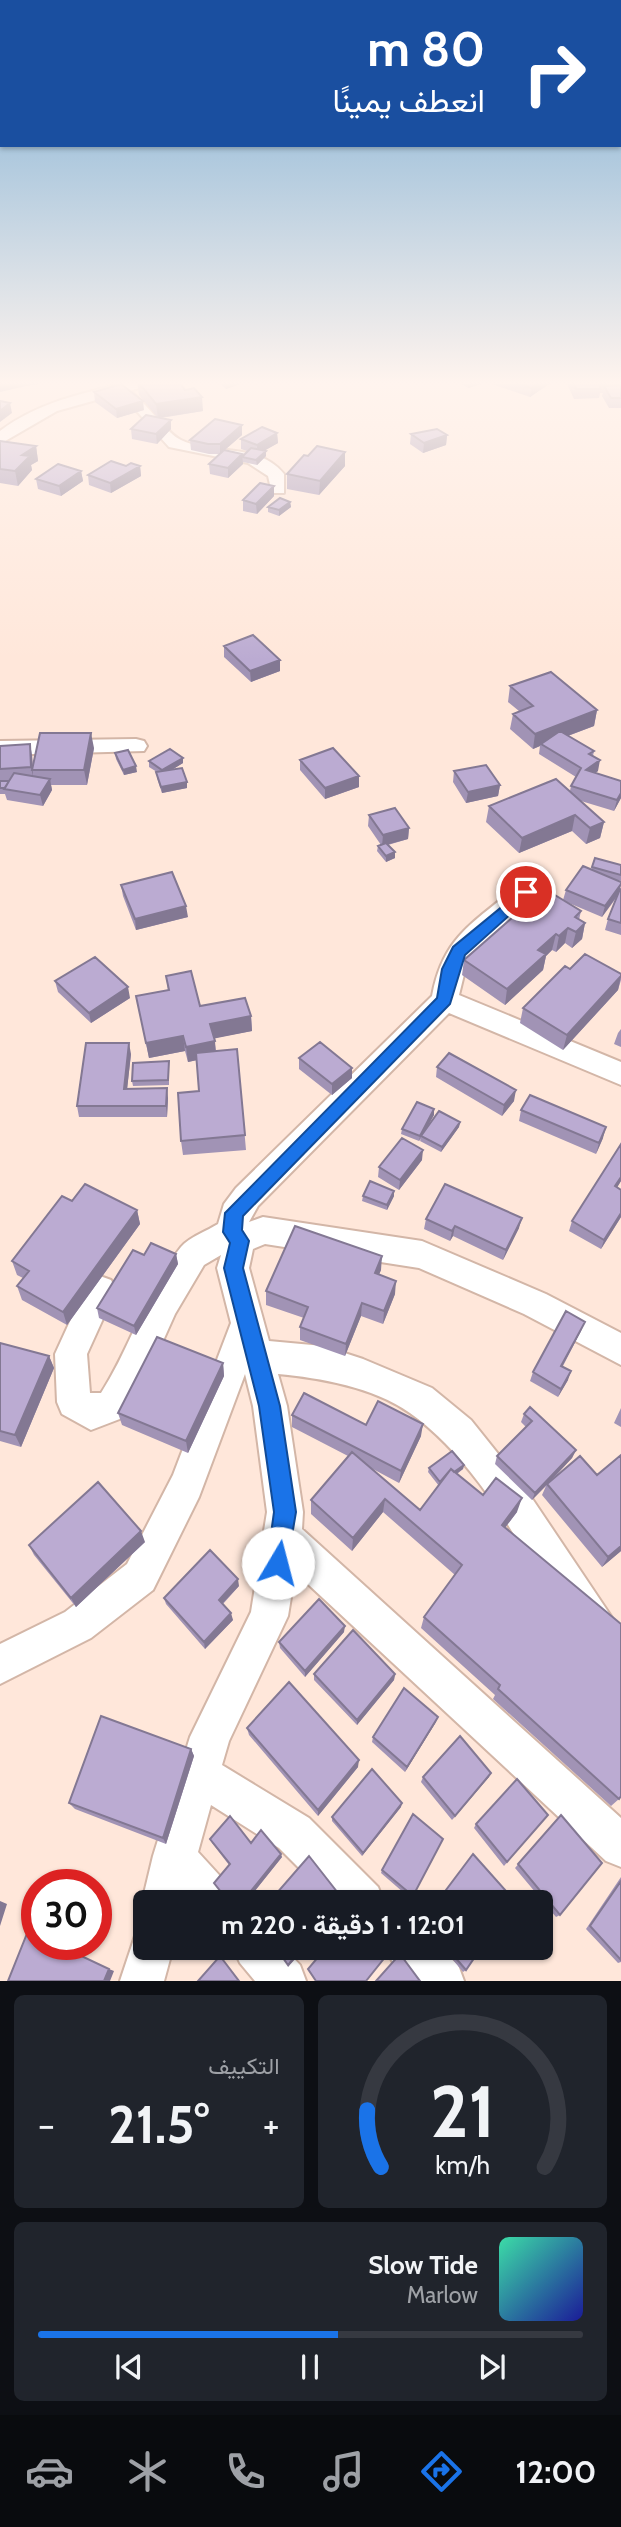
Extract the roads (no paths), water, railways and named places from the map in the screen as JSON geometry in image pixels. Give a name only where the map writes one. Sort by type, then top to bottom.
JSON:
[{"type":"street","points":[[276,474],[278,489]]},
{"type":"street","points":[[0,748],[136,746]]},
{"type":"street","points":[[166,1890],[210,1737],[269,1616],[283,1536],[285,1512],[270,1406],[233,1268],[236,1237],[234,1213],[444,1000],[450,969],[458,951],[526,892]]},
{"type":"street","points":[[444,1000],[621,1073]]},
{"type":"street","points":[[100,1290],[71,1354],[74,1402],[91,1413],[113,1405],[128,1381],[164,1304],[193,1255],[236,1237],[263,1230],[422,1255],[535,1304],[621,1350]]},
{"type":"street","points":[[252,1340],[363,1375],[419,1400],[459,1432],[510,1498],[598,1634],[621,1658]]},
{"type":"street","points":[[0,1665],[78,1625],[140,1577],[187,1485],[252,1340]]},
{"type":"street","points":[[283,1536],[621,1846]]},
{"type":"street","points":[[199,1774],[293,1833],[351,1890]]},
{"type":"street","points":[[174,1856],[204,1890]]},
{"type":"street","points":[[142,1981],[148,1960]]},
{"type":"street","points":[[266,1960],[284,1981]]},
{"type":"street","points":[[420,1960],[442,1981]]}]
